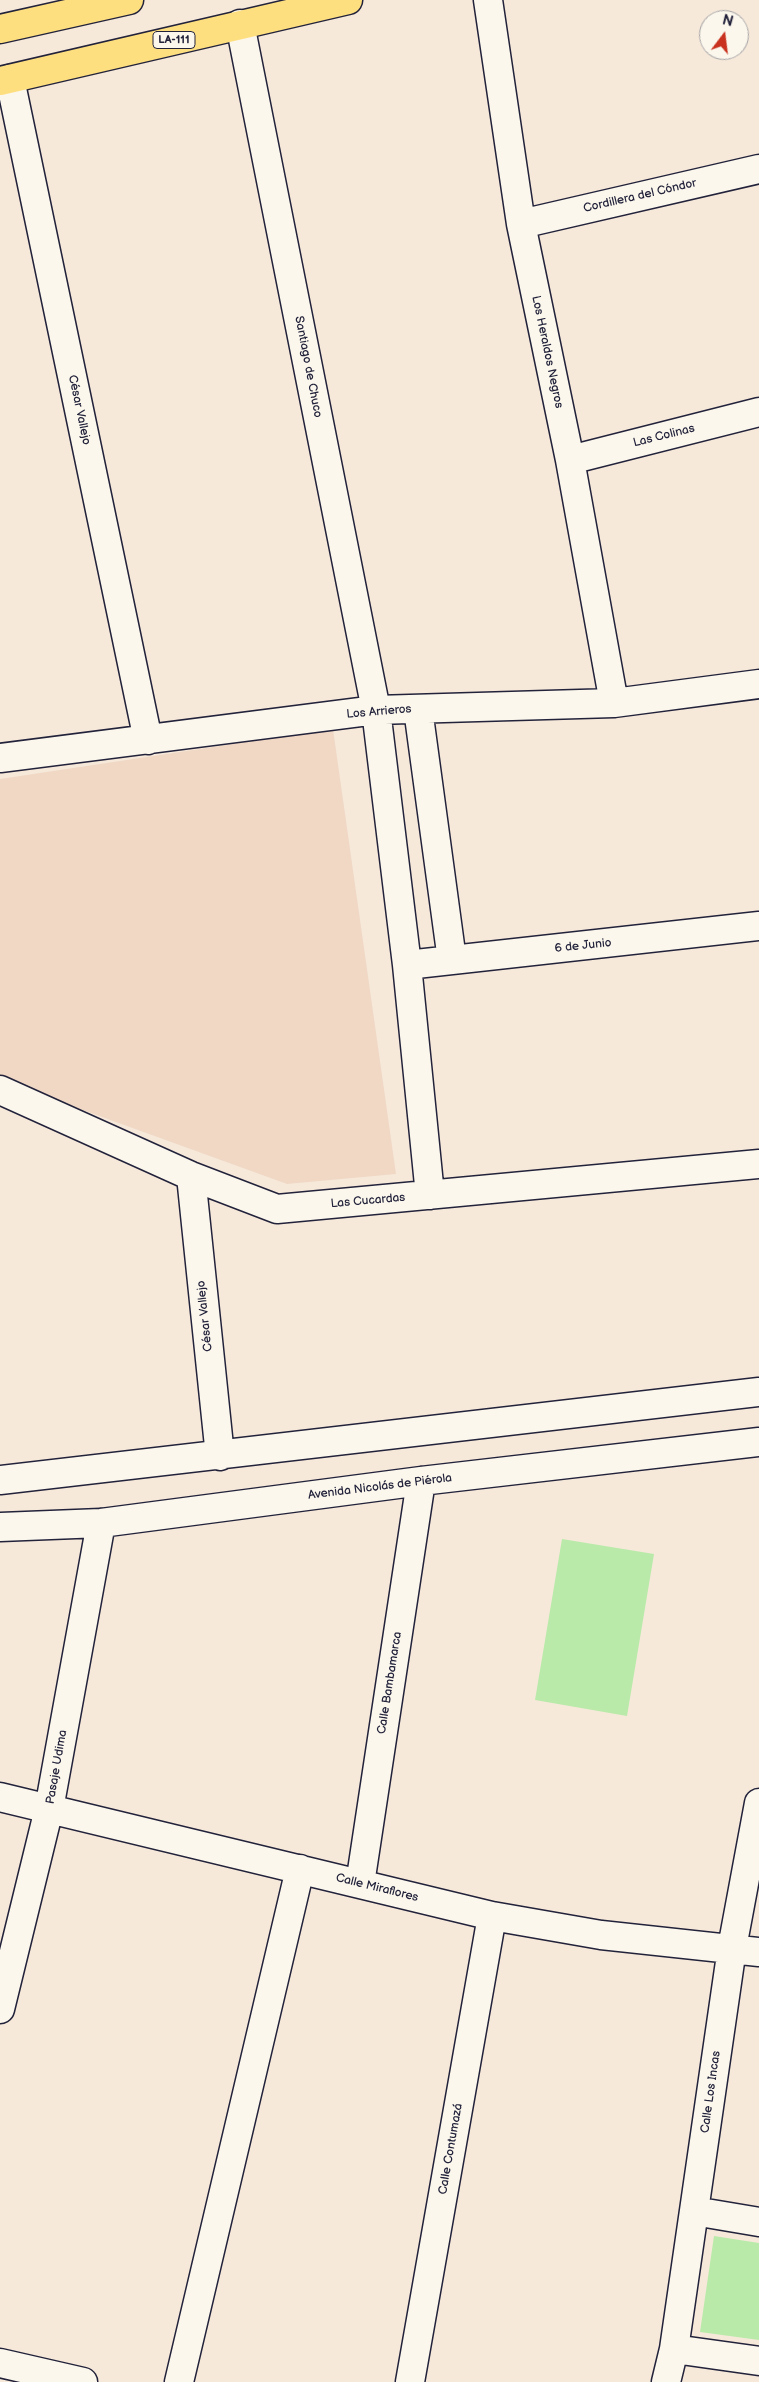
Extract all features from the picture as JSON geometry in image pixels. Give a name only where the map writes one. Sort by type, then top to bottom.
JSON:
[{"type":"main road","points":[[0,29],[129,0]]},
{"type":"main road","name":"LA-111","points":[[5,80],[348,0]]},
{"type":"street","name":"Los Heraldos Negros","points":[[488,0],[521,224],[570,460],[614,703]]},
{"type":"street","name":"Santiago de Chuco","points":[[240,24],[376,710],[407,965],[430,1195]]},
{"type":"street","name":"César Vallejo","points":[[5,80],[148,740]]},
{"type":"street","name":"Cordillera del Cóndor","points":[[521,224],[759,169]]},
{"type":"street","name":"Las Colinas","points":[[570,460],[759,412]]},
{"type":"street","name":"Los Arrieros","points":[[0,758],[376,710],[614,703],[759,684]]},
{"type":"street","points":[[418,709],[452,960]]},
{"type":"street","name":"6 de Junio","points":[[407,965],[759,926]]},
{"type":"street","name":"Las Cucardas","points":[[0,1090],[191,1176],[277,1209],[759,1164]]},
{"type":"street","name":"César Vallejo","points":[[191,1176],[220,1456]]},
{"type":"street","points":[[0,1480],[759,1392]]},
{"type":"street","name":"Avenida Nicolás de Piérola","points":[[0,1527],[101,1523],[421,1481],[759,1442]]},
{"type":"street","name":"Calle Bambamarca","points":[[360,1884],[421,1481]]},
{"type":"street","name":"Pasaje Udima","points":[[0,2009],[49,1809],[101,1523]]},
{"type":"street","name":"Calle Miraflores","points":[[0,1797],[492,1916],[601,1935],[759,1952]]},
{"type":"street","name":"Calle Los Incas","points":[[666,2382],[674,2349],[732,1948],[759,1803]]},
{"type":"street","points":[[179,2382],[300,1869]]},
{"type":"street","name":"Calle Contumazá","points":[[410,2382],[492,1916]]},
{"type":"street","points":[[694,2211],[759,2222]]},
{"type":"street","points":[[674,2349],[759,2360]]},
{"type":"street","points":[[0,2363],[83,2382]]},
{"type":"shaded area","points":[[333,729],[396,1174],[287,1184],[0,1080],[0,779]]},
{"type":"green space","points":[[562,1539],[654,1554],[627,1716],[535,1700]]},
{"type":"green space","points":[[714,2236],[759,2243],[759,2340],[700,2332]]}]
